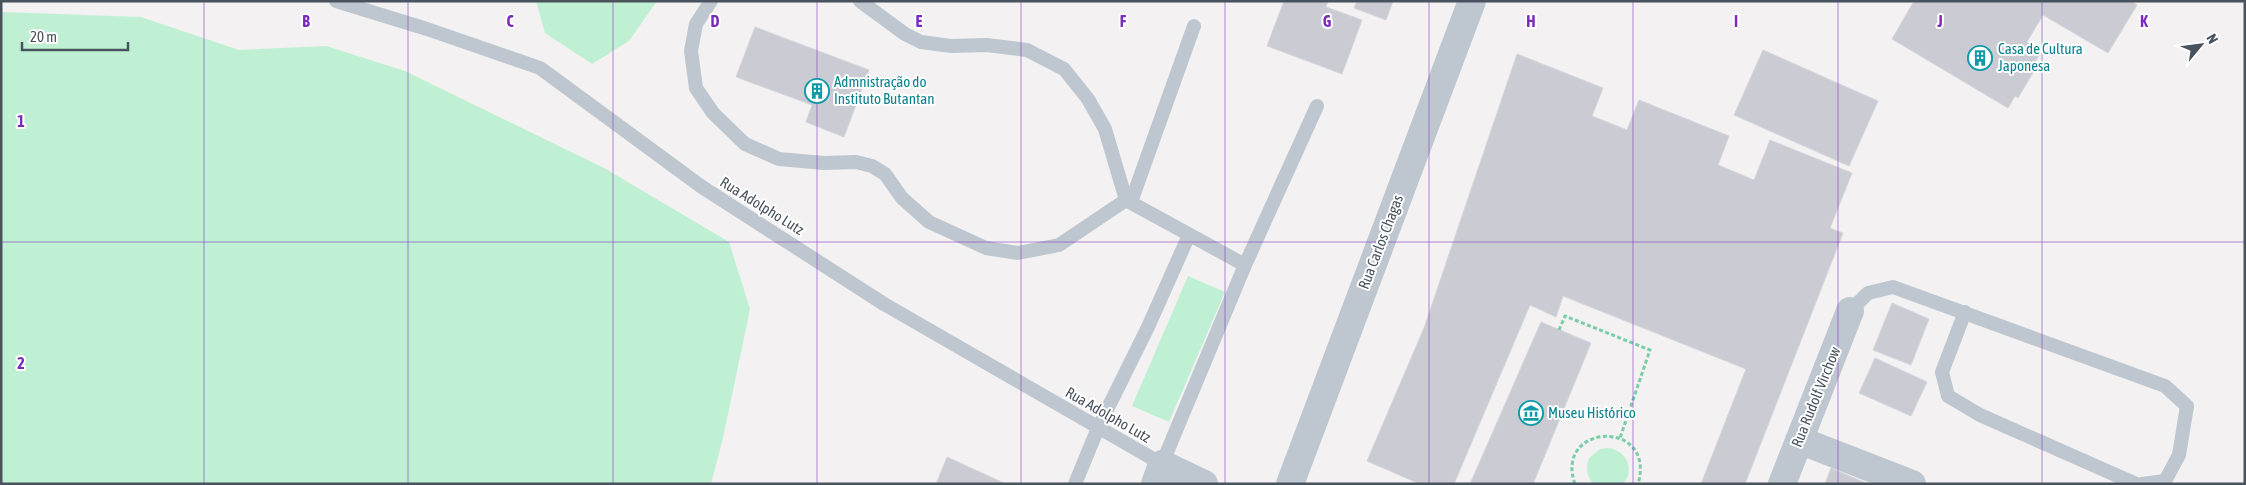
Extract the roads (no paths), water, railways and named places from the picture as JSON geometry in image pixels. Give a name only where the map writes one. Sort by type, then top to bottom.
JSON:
[{"type":"street","name":"Rua Carlos Chagas","points":[[1290,484],[1472,1]]},
{"type":"street","name":"Rua Rudolf Virchow","points":[[1782,484],[1850,311]]},
{"type":"street","points":[[1799,440],[1912,484]]},
{"type":"street","points":[[1158,474],[1204,484]]},
{"type":"lane","name":"Rua Adolpho Lutz","points":[[336,1],[427,29],[540,68],[702,187],[884,304],[1098,428],[1158,474]]},
{"type":"lane","points":[[711,1],[696,24],[691,51],[696,88],[713,114],[745,144],[779,159],[824,163],[856,162],[872,166],[885,174],[902,198],[929,222],[986,248],[1018,253],[1059,245],[1128,201],[1194,26]]},
{"type":"lane","points":[[860,1],[905,34],[921,42],[951,46],[987,45],[1027,50],[1064,69],[1088,99],[1105,129],[1128,201],[1245,265]]},
{"type":"lane","points":[[1158,474],[1245,265],[1317,106]]},
{"type":"lane","points":[[1075,484],[1098,428],[1148,327],[1189,235]]},
{"type":"lane","points":[[1850,311],[1868,293],[1893,287],[2165,386],[2187,406],[2179,455],[2165,481],[2142,484]]},
{"type":"lane","points":[[1965,312],[1942,372],[1948,396],[1980,415],[2136,484]]},
{"type":"place","name":"Casa de Cultura Japonesa","points":[[1980,58]]},
{"type":"place","name":"Admnistração do Instituto Butantan","points":[[817,91]]},
{"type":"place","name":"Museu Histórico","points":[[1531,413]]}]
